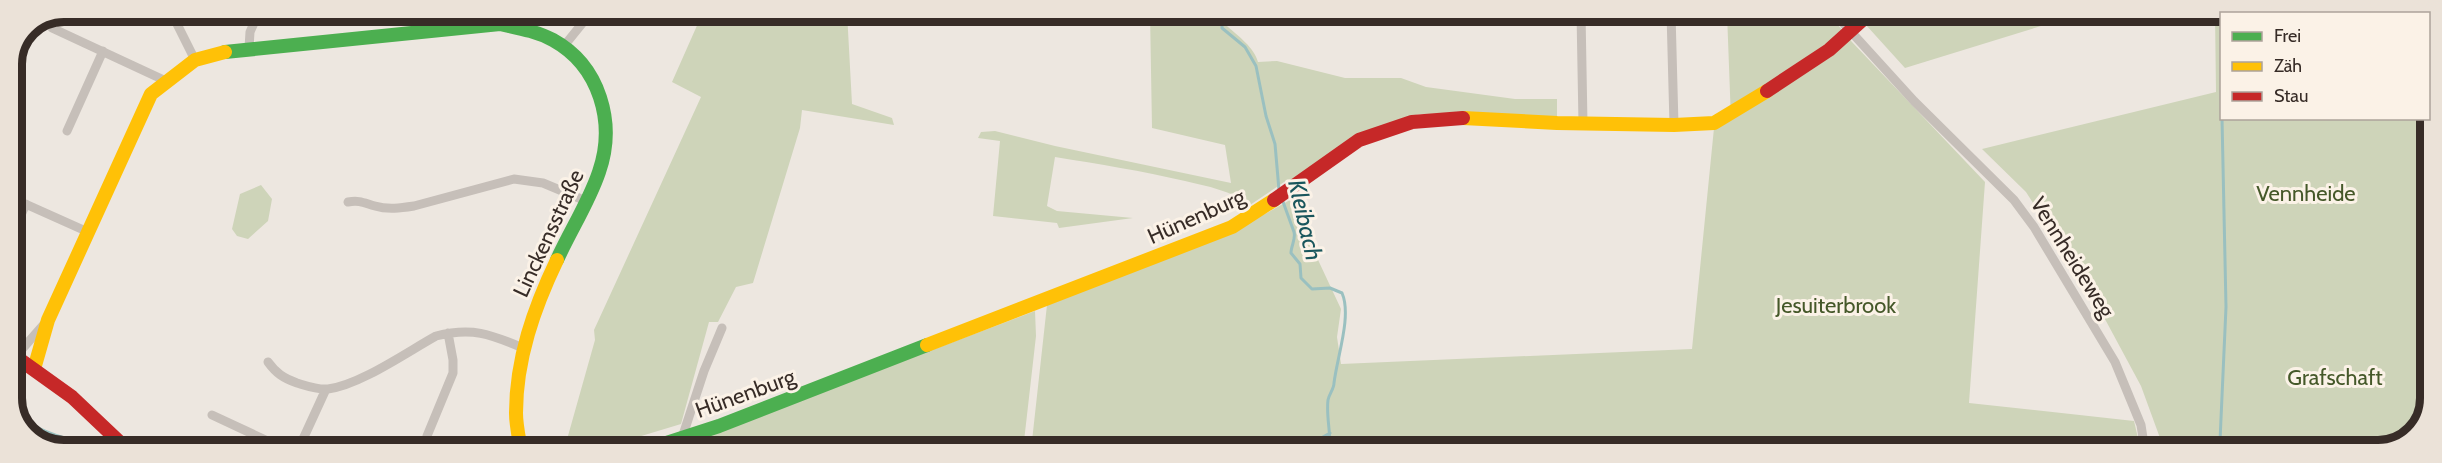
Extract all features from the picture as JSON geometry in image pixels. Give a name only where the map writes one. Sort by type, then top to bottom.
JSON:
[{"type":"street","points":[[176,23],[195,60]]},
{"type":"street","points":[[249,48],[250,32],[254,23]]},
{"type":"street","points":[[564,46],[583,23]]},
{"type":"street","points":[[1581,23],[1583,124]]},
{"type":"street","points":[[1671,23],[1674,125]]},
{"type":"street","name":"Vennheideweg","points":[[1843,23],[1914,101],[2014,200],[2034,226],[2115,362],[2138,416],[2143,440]]},
{"type":"street","points":[[1851,32],[1860,23]]},
{"type":"street","name":"Linckensstraße","points":[[34,369],[41,352],[48,320],[152,94],[195,60],[223,51],[249,48],[500,24],[524,27],[564,46],[580,60],[594,78],[605,107],[607,130],[599,172],[533,316],[523,348],[516,398],[518,440]]},
{"type":"street","points":[[52,28],[166,81]]},
{"type":"street","name":"Hünenburg","points":[[678,440],[1204,239],[1232,226],[1283,194],[1359,140],[1384,129],[1412,122],[1461,118],[1583,124],[1714,123],[1731,115],[1829,50],[1851,32]]},
{"type":"street","points":[[67,130],[103,51]]},
{"type":"street","points":[[348,202],[359,200],[376,207],[398,209],[514,179],[543,183],[586,201]]},
{"type":"street","points":[[23,203],[88,232]]},
{"type":"street","points":[[23,210],[26,204]]},
{"type":"street","name":"Linckensstraße","points":[[23,346],[48,320]]},
{"type":"street","name":"Hünenburg","points":[[682,438],[704,371],[722,328]]},
{"type":"street","points":[[268,362],[276,373],[289,380],[306,386],[326,389],[350,383],[436,336],[448,333],[480,332],[523,348]]},
{"type":"street","points":[[427,440],[453,373],[448,333]]},
{"type":"street","points":[[23,361],[90,412],[119,440]]},
{"type":"street","points":[[303,440],[326,389]]},
{"type":"street","points":[[212,414],[266,440]]},
{"type":"green space","points":[[698,23],[848,23],[852,104],[892,118],[894,125],[802,110],[800,128],[753,283],[736,287],[718,322],[709,322],[681,424],[628,440],[567,440],[595,340],[594,330],[701,97],[672,82]]},
{"type":"green space","points":[[1150,23],[1227,23],[1227,26],[1249,47],[1258,62],[1277,61],[1345,78],[1401,78],[1426,87],[1515,99],[1557,99],[1557,117],[1420,114],[1403,118],[1291,180],[1287,180],[1250,205],[1227,193],[1202,185],[1055,157],[1047,206],[1057,211],[1133,218],[1059,228],[1057,223],[993,216],[1000,141],[978,138],[981,132],[995,131],[1231,183],[1225,145],[1152,128]]},
{"type":"green space","name":"Jesuiterbrook","points":[[1727,23],[1836,23],[1985,182],[1969,403],[2134,421],[2138,440],[1032,440],[1047,305],[1265,214],[1290,200],[1341,309],[1337,337],[1341,364],[1692,349],[1714,128],[1731,120]]},
{"type":"green space","points":[[1868,23],[2051,23],[1905,68],[1866,25]]},
{"type":"green space","points":[[2215,23],[2220,23],[2220,120],[2419,120],[2419,404],[2411,424],[2399,435],[2386,440],[2160,438],[2141,386],[2092,295],[2026,192],[1982,149],[2216,92]]},
{"type":"green space","points":[[261,185],[272,199],[268,221],[248,239],[237,236],[232,229],[240,194]]},
{"type":"green space","points":[[1035,311],[1036,336],[1024,440],[694,440]]},
{"type":"waterway","name":"Kleibach","points":[[1222,23],[1222,28],[1245,47],[1256,66],[1266,116],[1275,144],[1279,190]]},
{"type":"waterway","points":[[2220,440],[2226,307],[2222,120]]},
{"type":"waterway","name":"Kleibach","points":[[1282,199],[1294,232],[1291,253],[1300,264],[1301,278],[1312,289],[1330,288],[1342,293],[1345,302],[1343,337],[1334,385],[1328,400],[1330,440]]},
{"type":"waterway","points":[[28,420],[36,427],[70,440]]},
{"type":"waterway","points":[[1318,440],[1330,433]]},
{"type":"traffic: fast","points":[[225,52],[500,24],[534,32],[553,40],[569,51],[593,80],[600,97],[606,134],[604,153],[595,183],[557,260]]},
{"type":"traffic: fast","points":[[676,440],[719,426],[927,345]]},
{"type":"traffic: slow","points":[[34,369],[48,320],[151,94],[195,60],[225,52]]},
{"type":"traffic: slow","points":[[1463,118],[1557,123],[1674,125],[1714,123],[1767,91]]},
{"type":"traffic: slow","points":[[927,345],[1232,227],[1274,200]]},
{"type":"traffic: slow","points":[[519,440],[516,413],[519,373],[534,315],[557,260]]},
{"type":"traffic: jam","points":[[1767,91],[1829,50],[1859,23]]},
{"type":"traffic: jam","points":[[1274,200],[1359,140],[1412,122],[1463,118]]},
{"type":"traffic: jam","points":[[23,362],[72,397],[117,440]]},
{"type":"park label","name":"Vennheide","points":[[2306,193]]},
{"type":"park label","name":"Grafschaft","points":[[2335,377]]}]
